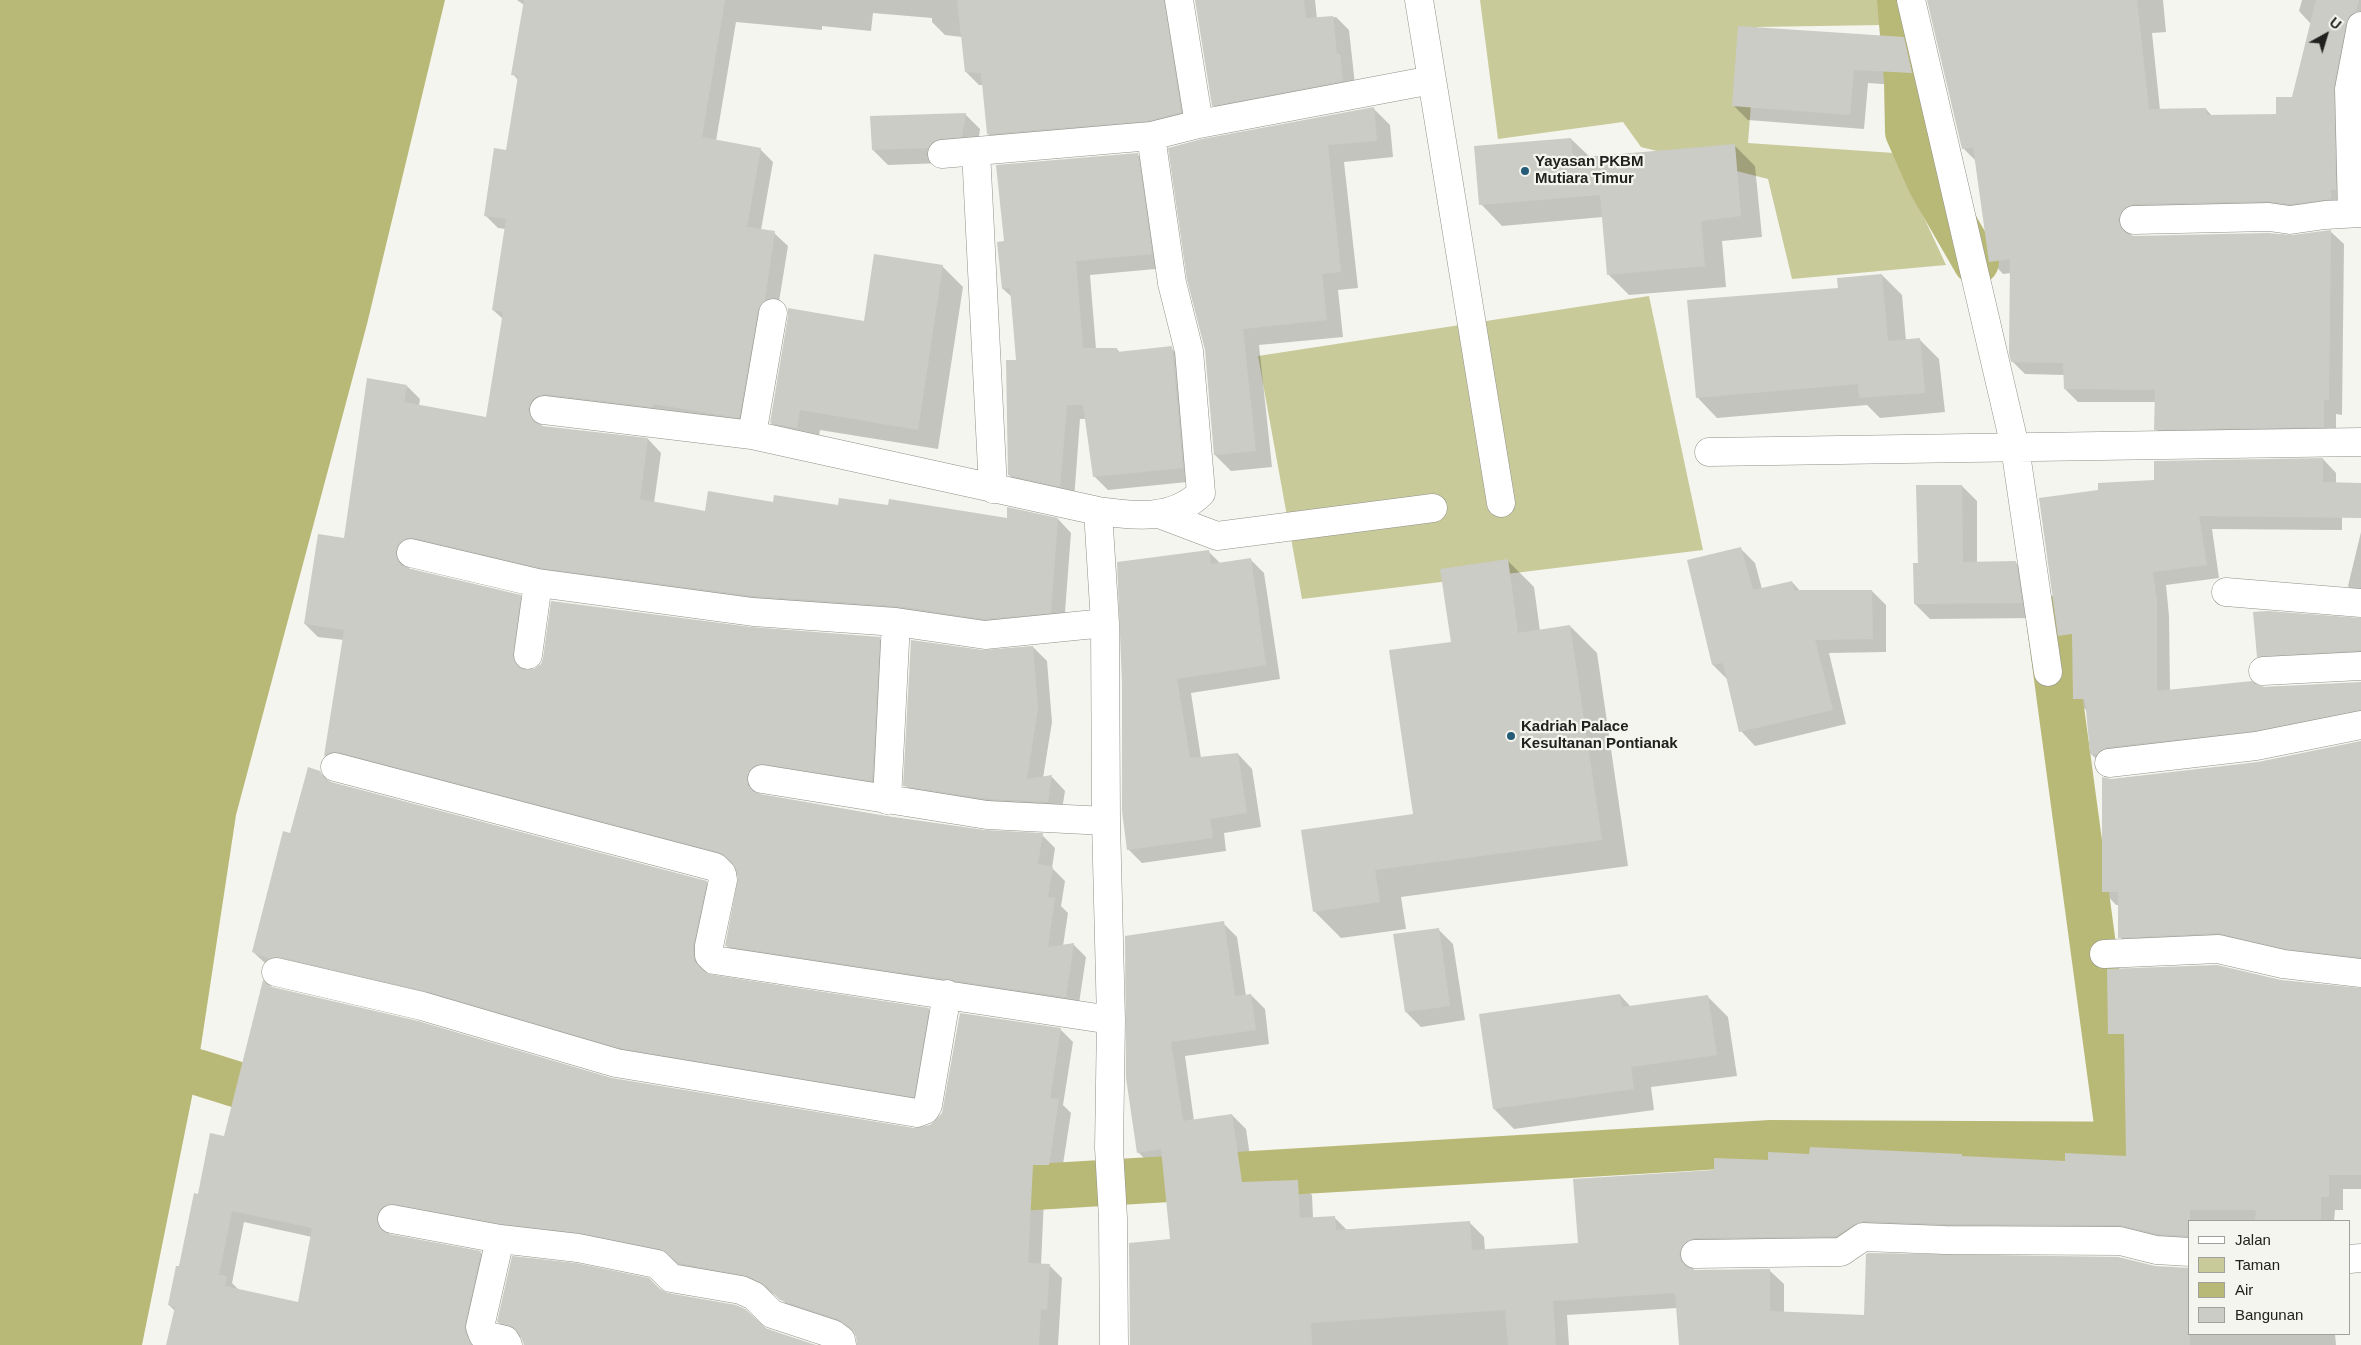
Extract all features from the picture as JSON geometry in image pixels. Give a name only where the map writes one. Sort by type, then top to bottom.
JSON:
[{"type":"street","points":[[1179,0],[1199,124]]},
{"type":"street","points":[[1419,0],[1502,503]]},
{"type":"street","points":[[1911,0],[2015,447],[2048,672]]},
{"type":"street","points":[[2134,220],[2269,217],[2290,220],[2356,213],[2349,89],[2361,26]]},
{"type":"street","points":[[942,154],[1151,136],[1199,124],[1432,80]]},
{"type":"street","points":[[544,410],[752,435],[1098,511],[1134,516],[1159,514],[1191,502],[1201,493],[1189,351],[1172,283],[1151,136]]},
{"type":"street","points":[[976,151],[993,489]]},
{"type":"street","points":[[752,435],[773,313]]},
{"type":"street","points":[[1710,452],[2361,442]]},
{"type":"street","points":[[1159,514],[1217,536],[1433,508]]},
{"type":"street","points":[[1098,511],[1105,623],[1106,821],[1111,1020],[1109,1148],[1113,1218],[1114,1345]]},
{"type":"street","points":[[411,554],[538,583],[752,612],[896,622],[985,635],[1105,623]]},
{"type":"street","points":[[528,655],[538,583]]},
{"type":"street","points":[[2226,592],[2361,603]]},
{"type":"street","points":[[887,800],[896,622]]},
{"type":"street","points":[[2263,671],[2361,666]]},
{"type":"street","points":[[2109,763],[2256,746],[2361,724]]},
{"type":"street","points":[[336,767],[715,867],[722,874],[723,880],[709,946],[710,955],[714,960],[1111,1020]]},
{"type":"street","points":[[762,779],[987,815],[1106,821]]},
{"type":"street","points":[[2104,954],[2218,949],[2283,964],[2361,973]]},
{"type":"street","points":[[276,972],[422,1006],[616,1063],[917,1113],[925,1110],[928,1105],[947,994]]},
{"type":"street","points":[[392,1219],[500,1239],[578,1248],[657,1264],[671,1278],[741,1290],[754,1296],[772,1314],[833,1334],[841,1340],[842,1345]]},
{"type":"street","points":[[1694,1254],[1841,1252],[1863,1237],[1945,1240],[2120,1241],[2156,1250],[2188,1252]]},
{"type":"street","points":[[500,1239],[480,1327],[484,1334],[505,1340],[508,1345]]},
{"type":"green space","points":[[1480,0],[1879,0],[1882,25],[1757,27],[1748,143],[1894,153],[1946,265],[1792,279],[1768,179],[1641,147],[1623,122],[1498,139]]},
{"type":"green space","points":[[1649,296],[1703,550],[1302,599],[1258,356]]},
{"type":"water","points":[[0,0],[445,0],[367,324],[236,815],[197,1072],[142,1345],[0,1345]]},
{"type":"building","points":[[524,0],[725,0],[702,137],[761,148],[747,227],[775,231],[765,300],[758,310],[739,418],[653,404],[653,407],[545,394],[537,396],[531,401],[528,409],[534,422],[542,426],[648,438],[640,499],[705,511],[708,491],[773,502],[774,495],[838,505],[839,498],[888,505],[889,499],[1007,518],[1007,507],[1058,518],[1051,613],[985,619],[897,606],[755,596],[541,568],[415,538],[406,538],[399,543],[396,550],[396,558],[401,565],[407,568],[521,595],[513,653],[514,661],[519,668],[525,670],[534,669],[541,664],[551,601],[751,627],[880,637],[872,781],[764,764],[756,765],[750,770],[747,777],[748,785],[753,791],[760,794],[886,816],[985,830],[1043,833],[1038,864],[1053,867],[1048,897],[1055,898],[1048,947],[1074,943],[1066,997],[725,946],[738,878],[733,863],[719,852],[339,752],[330,752],[324,756],[344,630],[304,624],[318,534],[344,538],[367,378],[407,385],[404,402],[486,417],[503,312],[492,310],[506,219],[484,216],[494,148],[506,150],[518,76],[511,75]]},
{"type":"building","points":[[957,0],[1164,0],[1181,112],[1148,121],[987,134],[981,73],[965,72]]},
{"type":"building","points":[[1195,0],[1304,0],[1306,18],[1333,16],[1337,54],[1340,54],[1343,81],[1212,106]]},
{"type":"building","points":[[1927,0],[2137,0],[2149,109],[2206,108],[2207,115],[2276,114],[2276,97],[2292,97],[2316,0],[2359,0],[2356,11],[2350,15],[2346,23],[2334,86],[2336,190],[2331,190],[2331,199],[2290,204],[2269,201],[2134,204],[2126,207],[2121,212],[2118,220],[2121,228],[2127,234],[2134,236],[2268,233],[2292,235],[2331,230],[2329,400],[2324,400],[2324,427],[2154,430],[2155,390],[2064,389],[2063,363],[2011,362],[2009,353],[2010,259],[1989,262],[1973,147],[1962,149]]},
{"type":"building","points":[[1738,26],[1904,37],[1912,73],[1854,70],[1850,115],[1732,106]]},
{"type":"building","points":[[1374,107],[1377,141],[1328,145],[1341,272],[1322,274],[1327,320],[1243,329],[1256,451],[1214,455],[1205,350],[1187,280],[1168,148],[1202,139]]},
{"type":"building","points":[[966,113],[962,137],[940,139],[933,142],[928,148],[872,150],[870,116]]},
{"type":"building","points":[[1571,138],[1573,158],[1735,144],[1741,216],[1701,221],[1705,266],[1607,275],[1600,195],[1479,205],[1474,146]]},
{"type":"building","points":[[1138,153],[1152,254],[1076,261],[1083,348],[1117,348],[1117,352],[1172,346],[1183,468],[1093,477],[1083,405],[1067,405],[1060,487],[1008,475],[1006,360],[1016,360],[1010,288],[1002,289],[997,242],[1004,241],[996,165]]},
{"type":"building","points":[[874,254],[943,265],[918,430],[800,410],[797,428],[770,423],[788,308],[864,321]]},
{"type":"building","points":[[1882,274],[1888,341],[1920,338],[1925,393],[1859,398],[1858,384],[1696,398],[1687,300],[1838,288],[1837,278]]},
{"type":"building","points":[[2323,458],[2323,482],[2361,483],[2361,518],[2199,516],[2207,565],[2153,572],[2157,602],[2157,691],[2252,681],[2264,687],[2361,682],[2361,710],[2254,731],[2107,747],[2097,754],[2090,754],[2085,699],[2073,699],[2072,634],[2058,636],[2039,498],[2098,490],[2098,483],[2154,480],[2154,461]]},
{"type":"building","points":[[1916,485],[1962,485],[1963,562],[2016,561],[2022,603],[1914,604],[1913,563],[1918,563]]},
{"type":"building","points":[[1741,547],[1753,590],[1792,581],[1794,590],[1872,590],[1873,639],[1815,640],[1833,710],[1739,732],[1723,663],[1712,665],[1687,560]]},
{"type":"building","points":[[1209,550],[1211,564],[1251,558],[1266,665],[1177,679],[1190,758],[1238,753],[1247,813],[1210,819],[1213,838],[1127,850],[1122,811],[1122,683],[1117,562]]},
{"type":"building","points":[[1508,559],[1518,633],[1570,625],[1602,840],[1375,870],[1380,902],[1313,912],[1301,830],[1413,814],[1389,650],[1451,642],[1440,569]]},
{"type":"building","points":[[2268,611],[2361,618],[2361,650],[2257,657],[2253,612]]},
{"type":"building","points":[[911,640],[983,650],[1033,646],[1038,708],[1027,779],[1052,775],[1048,802],[989,799],[903,786]]},
{"type":"building","points":[[2361,741],[2361,957],[2286,949],[2218,933],[2118,938],[2118,892],[2102,892],[2102,777],[2111,779],[2258,762]]},
{"type":"building","points":[[308,767],[320,771],[324,778],[331,782],[707,881],[693,946],[694,961],[703,971],[712,975],[929,1008],[914,1097],[620,1048],[426,991],[280,957],[269,959],[252,952],[283,831],[290,833]]},
{"type":"building","points":[[1224,921],[1235,996],[1251,994],[1256,1030],[1171,1042],[1183,1121],[1232,1114],[1242,1182],[1298,1180],[1300,1218],[1335,1216],[1336,1230],[1470,1221],[1472,1250],[1578,1243],[1573,1179],[1714,1170],[1714,1158],[1768,1160],[1768,1152],[1809,1154],[1810,1147],[2065,1161],[2065,1153],[2126,1156],[2124,1034],[2108,1034],[2107,969],[2217,965],[2281,980],[2361,988],[2361,1175],[2329,1175],[2329,1197],[2321,1197],[2321,1220],[2255,1220],[2256,1210],[2190,1210],[2188,1236],[2158,1234],[2120,1225],[1945,1224],[1864,1221],[1854,1224],[1836,1236],[1694,1238],[1682,1246],[1679,1254],[1682,1262],[1687,1267],[1695,1270],[1770,1269],[1770,1311],[1864,1315],[1866,1254],[1868,1253],[2118,1257],[2155,1266],[2188,1268],[2188,1335],[2190,1335],[2190,1345],[1679,1345],[1675,1293],[1553,1301],[1556,1345],[1508,1345],[1505,1310],[1311,1323],[1312,1345],[1130,1345],[1129,1243],[1170,1239],[1161,1149],[1137,1153],[1126,1078],[1125,936]]},
{"type":"building","points":[[1439,928],[1450,1006],[1405,1012],[1393,934]]},
{"type":"building","points":[[263,980],[272,987],[418,1021],[612,1078],[914,1128],[930,1125],[942,1113],[960,1013],[1061,1028],[1050,1098],[1059,1099],[1049,1165],[1033,1165],[1028,1263],[1050,1264],[1047,1310],[1041,1309],[1039,1345],[857,1345],[856,1337],[851,1328],[838,1319],[780,1300],[765,1285],[748,1276],[679,1263],[660,1249],[581,1233],[502,1224],[387,1204],[380,1209],[377,1216],[377,1224],[382,1231],[389,1234],[481,1251],[465,1324],[465,1332],[471,1345],[166,1345],[175,1307],[168,1305],[176,1266],[179,1266],[194,1193],[198,1194],[210,1133],[224,1136]],"holes":[[[232,1211],[312,1228],[298,1302],[225,1286],[227,1276],[219,1275]]]},
{"type":"building","points":[[1620,994],[1622,1007],[1708,995],[1717,1055],[1631,1067],[1634,1089],[1493,1109],[1479,1014]]},
{"type":"building","points":[[512,1256],[576,1263],[649,1278],[660,1289],[668,1293],[736,1305],[745,1309],[767,1329],[816,1345],[524,1345],[514,1328],[497,1322]]},
{"type":"waterway","points":[[1900,0],[1907,81],[1908,132],[1930,182],[1976,262]]},
{"type":"waterway","points":[[2049,619],[2120,1146]]},
{"type":"waterway","points":[[197,1072],[299,1104]]},
{"type":"waterway","points":[[968,1191],[1771,1143],[2188,1145]]},
{"type":"place","name":"Yayasan PKBM Mutiara Timur","points":[[1525,171]]},
{"type":"place","name":"Kadriah Palace Kesultanan Pontianak","points":[[1511,736]]}]
